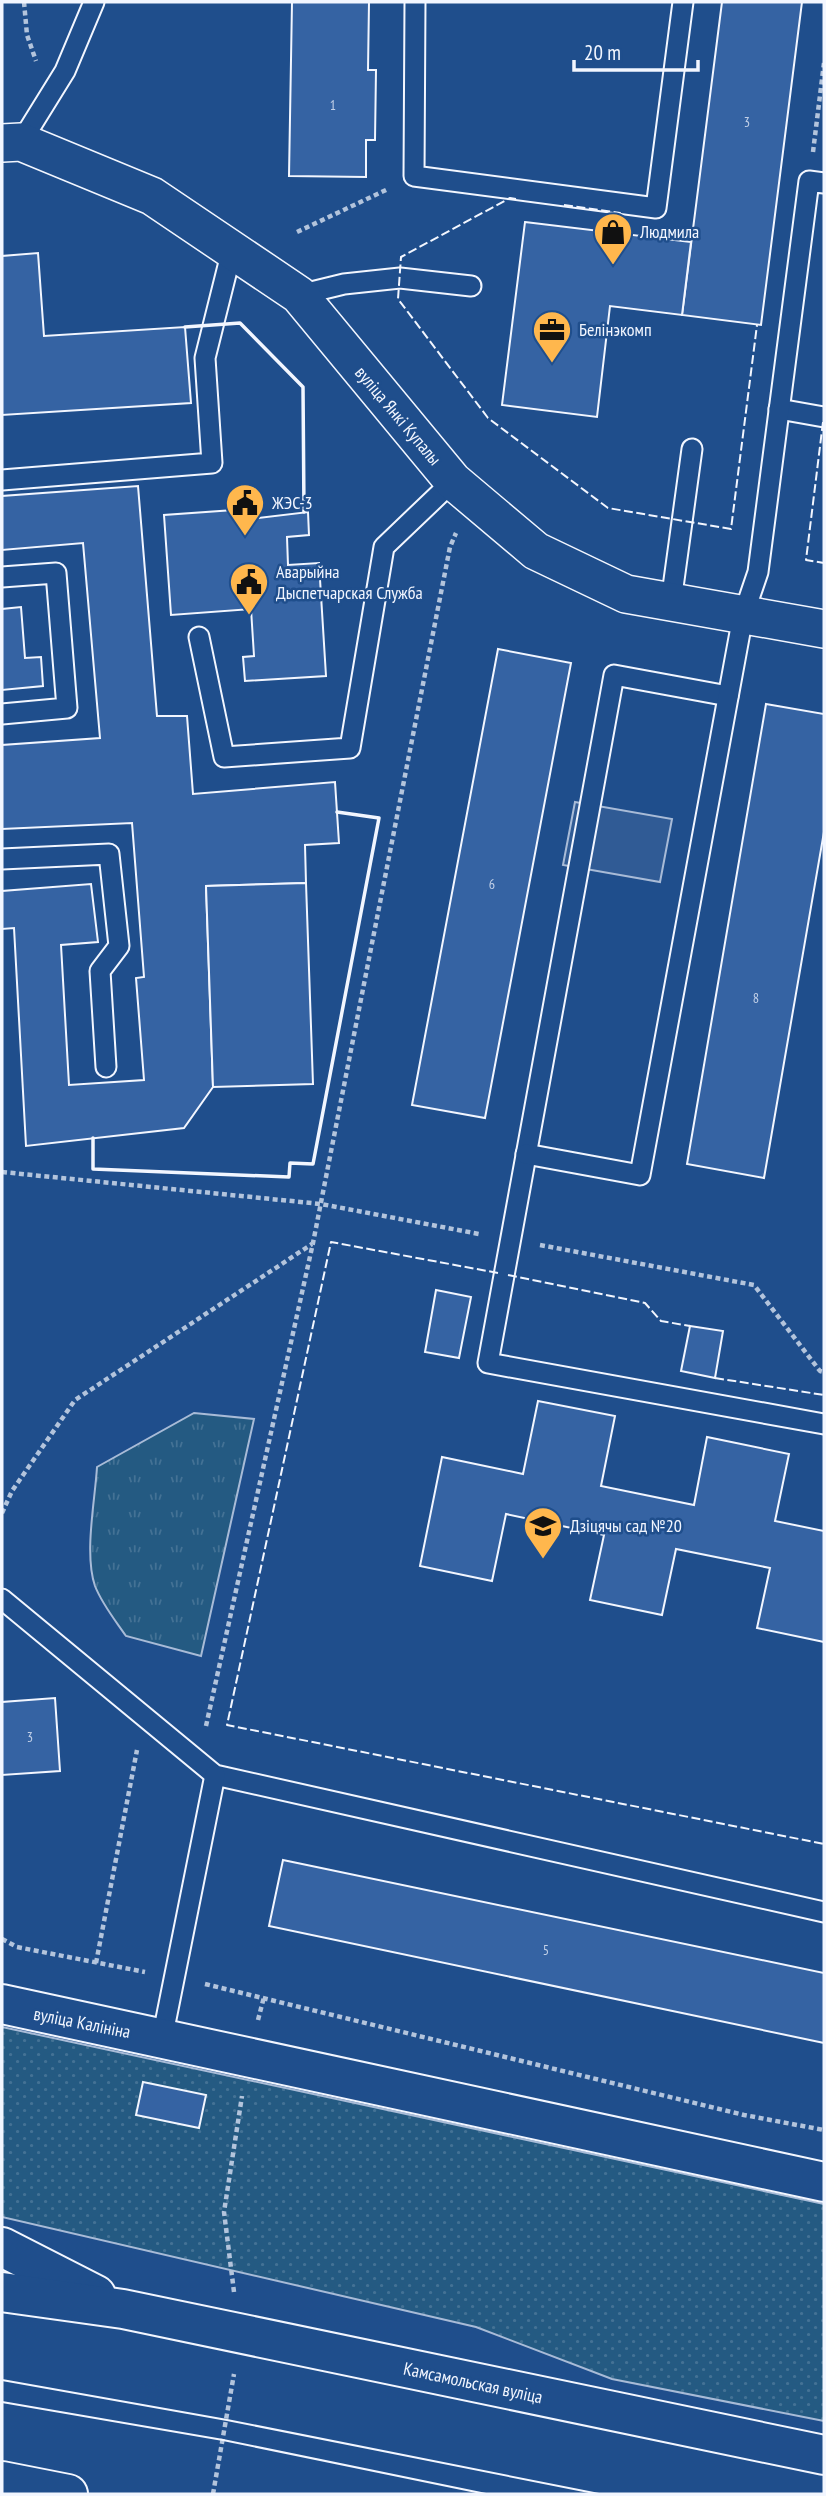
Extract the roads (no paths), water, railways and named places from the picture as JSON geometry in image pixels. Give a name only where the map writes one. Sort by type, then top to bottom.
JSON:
[{"type":"main road","name":"вуліца Калініна","points":[[2,2004],[162,2039]]},
{"type":"main road","points":[[162,2039],[824,2182]]},
{"type":"main road","points":[[2,2247],[123,2309]]},
{"type":"main road","points":[[2,2292],[123,2309]]},
{"type":"main road","name":"Камсамольская вуліца","points":[[123,2309],[824,2455]]},
{"type":"main road","points":[[2,2481],[68,2494]]},
{"type":"street","name":"вуліца Янкі Купалы","points":[[12,143],[152,197],[299,296],[463,490],[536,551],[626,594],[824,629]]},
{"type":"lane","points":[[12,143],[49,98],[65,71],[94,2]]},
{"type":"lane","points":[[415,2],[414,176],[656,208],[683,2]]},
{"type":"lane","points":[[526,1154],[640,1175],[743,616],[758,572],[779,409],[817,182]]},
{"type":"lane","points":[[2,480],[212,463],[205,358],[232,250]]},
{"type":"lane","points":[[299,296],[344,284],[400,278],[471,286]]},
{"type":"lane","points":[[779,409],[824,416]]},
{"type":"lane","points":[[671,602],[692,449]]},
{"type":"lane","points":[[199,638],[224,757],[350,748],[384,547],[463,490]]},
{"type":"lane","points":[[2,578],[56,573],[67,708],[2,714]]},
{"type":"lane","points":[[729,696],[614,675],[488,1363],[824,1424]]},
{"type":"lane","points":[[2,859],[109,854],[119,946],[100,971],[106,1068]]},
{"type":"lane","points":[[2,1599],[215,1775],[824,1912]]},
{"type":"lane","points":[[162,2039],[215,1775]]},
{"type":"tram line","points":[[2,2380],[227,2420],[599,2494]]},
{"type":"tram line","points":[[2,2402],[223,2440],[486,2494]]},
{"type":"place","name":"Людмила","points":[[613,266]]},
{"type":"place","name":"Белінэкомп","points":[[552,364]]},
{"type":"place","name":"ЖЭС-3","points":[[245,537]]},
{"type":"place","name":"Аварыйна Дыспетчарская Служба","points":[[249,616]]},
{"type":"place","name":"Дзіцячы сад №20","points":[[543,1560]]}]
